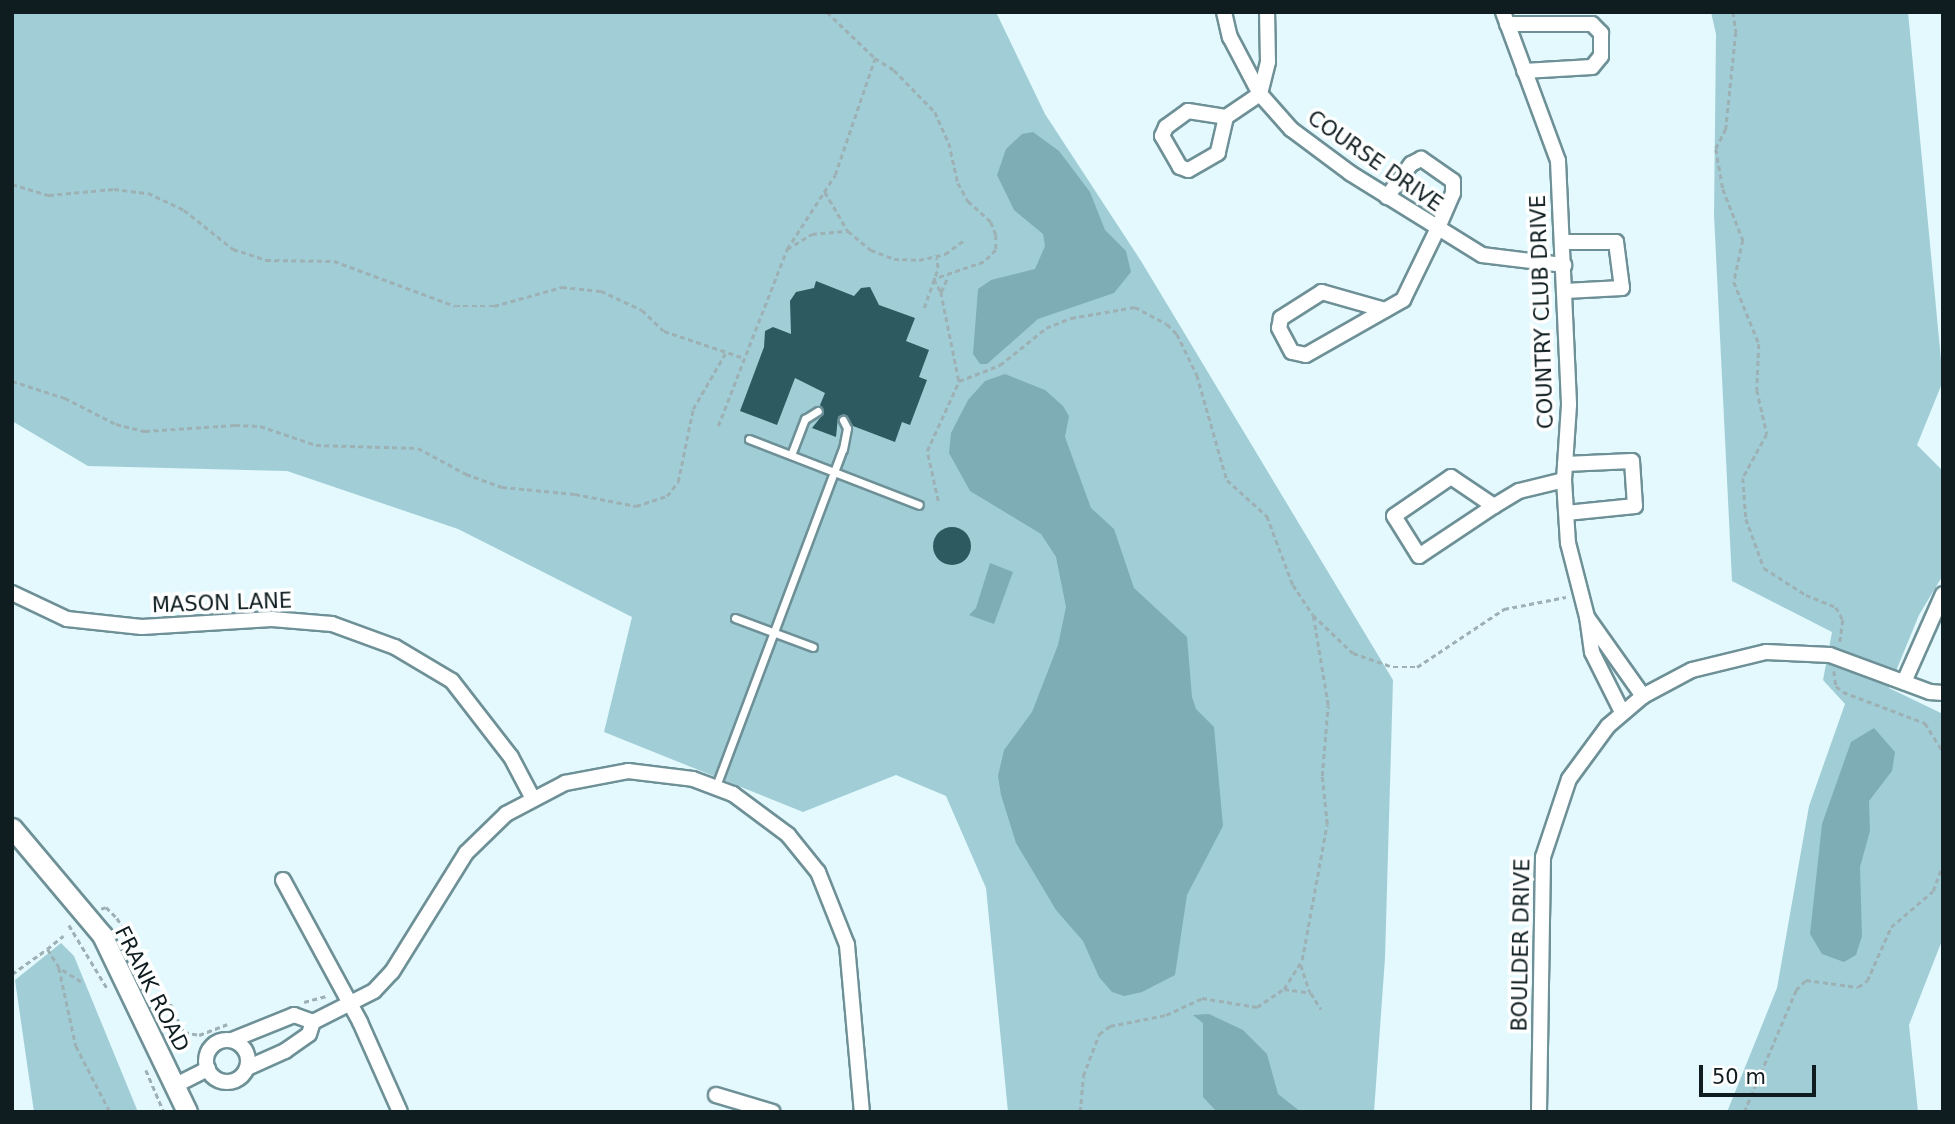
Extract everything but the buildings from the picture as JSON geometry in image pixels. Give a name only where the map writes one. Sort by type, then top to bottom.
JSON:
[{"type":"street","name":"COURSE DRIVE","points":[[1224,12],[1230,37],[1260,94],[1291,128],[1387,197],[1437,230],[1482,255],[1564,265]]},
{"type":"street","points":[[1226,117],[1218,153],[1188,170],[1180,167],[1162,136],[1166,127],[1188,111],[1226,117],[1260,94],[1268,62],[1267,12]]},
{"type":"street","points":[[1505,18],[1592,24],[1601,33],[1601,56],[1592,68],[1524,71]]},
{"type":"street","name":"COUNTRY CLUB DRIVE","points":[[1505,18],[1558,161],[1569,405],[1564,480],[1566,513],[1579,595],[1587,617],[1592,652],[1622,712]]},
{"type":"street","points":[[1385,310],[1322,292],[1281,318],[1279,328],[1292,352],[1306,355],[1403,300],[1453,192],[1453,181],[1439,168],[1422,159],[1410,164],[1387,197]]},
{"type":"street","points":[[1562,242],[1616,242],[1622,288],[1564,291]]},
{"type":"street","points":[[1565,464],[1632,461],[1635,506],[1566,513]]},
{"type":"street","points":[[1494,506],[1451,477],[1394,516],[1419,556],[1519,491],[1564,480]]},
{"type":"street","name":"MASON LANE","points":[[12,593],[67,619],[142,627],[272,619],[332,624],[395,647],[452,681],[511,757],[532,797]]},
{"type":"street","points":[[1903,682],[1943,594]]},
{"type":"street","name":"COUNTRY CLUB DRIVE","points":[[1587,617],[1643,696]]},
{"type":"street","name":"BOULDER DRIVE","points":[[1539,1112],[1541,888],[1546,842],[1574,772],[1622,712],[1643,696],[1692,670],[1766,652],[1830,655],[1936,693],[1943,704]]},
{"type":"street","points":[[313,1022],[294,1015],[232,1041],[212,1046],[206,1058],[208,1069],[214,1078],[228,1082],[241,1077],[247,1068],[309,1034],[313,1022],[374,991],[392,972],[474,843],[532,797],[575,780],[628,771],[716,786],[750,804],[789,835],[830,895],[849,957],[862,1112]]},
{"type":"street","name":"FRANK ROAD","points":[[12,828],[102,935],[187,1112]]},
{"type":"street","points":[[283,880],[350,1004],[400,1112]]},
{"type":"street","points":[[232,1041],[246,1051],[247,1068]]},
{"type":"street","points":[[176,1086],[208,1069]]},
{"type":"street","points":[[716,1095],[773,1112]]},
{"type":"lane","points":[[791,455],[805,419],[818,411]]},
{"type":"lane","points":[[716,786],[847,436],[842,420]]},
{"type":"lane","points":[[748,439],[919,505]]},
{"type":"lane","points":[[735,618],[813,647]]},
{"type":"path","points":[[827,12],[875,58],[894,70],[935,112],[949,143],[958,183],[968,201],[991,222],[996,235],[996,250],[984,262],[934,279]]},
{"type":"path","points":[[1733,12],[1735,32],[1726,129],[1716,149],[1730,212],[1743,240],[1734,282],[1759,344],[1757,390],[1767,434],[1743,478],[1746,519],[1764,568],[1806,595],[1836,607],[1843,620],[1839,649]]},
{"type":"path","points":[[718,426],[787,249],[824,191],[846,149],[875,58]]},
{"type":"path","points":[[12,184],[49,195],[114,188],[148,193],[184,210],[233,249],[266,260],[334,261],[446,305],[494,306],[562,286],[601,291],[642,310],[664,331],[725,354],[744,358]]},
{"type":"path","points":[[824,191],[848,231],[871,250],[894,258],[936,256],[964,240]]},
{"type":"path","points":[[787,249],[812,234],[848,231]]},
{"type":"path","points":[[924,308],[934,279],[936,256]]},
{"type":"path","points":[[941,292],[949,274]]},
{"type":"path","points":[[934,279],[941,292],[959,382],[927,451],[939,501]]},
{"type":"path","points":[[959,382],[1000,365],[1046,328],[1092,312],[1135,307],[1167,324],[1187,351],[1204,395],[1227,480],[1267,516],[1293,585],[1313,615],[1353,653],[1392,667],[1417,667],[1504,609],[1579,595]]},
{"type":"path","points":[[12,381],[65,398],[116,424],[145,431],[260,426],[316,445],[418,448],[466,474],[502,487],[575,494],[636,506],[667,496],[678,482],[693,409],[725,354]]},
{"type":"path","points":[[1080,1112],[1083,1076],[1099,1034],[1110,1026],[1166,1015],[1202,998],[1257,1007],[1284,989],[1301,965],[1327,824],[1322,776],[1328,705],[1313,615]]},
{"type":"path","points":[[1825,666],[1843,670]]},
{"type":"path","points":[[1835,668],[1833,678],[1843,692],[1925,723],[1943,752]]},
{"type":"path","points":[[1744,1112],[1796,990],[1806,980],[1858,987],[1867,981],[1891,927],[1933,891],[1943,864]]},
{"type":"path","points":[[98,911],[106,907],[117,918],[167,996],[184,1032],[199,1035],[231,1024]]},
{"type":"path","points":[[61,916],[109,992]]},
{"type":"path","points":[[12,974],[63,936]]},
{"type":"path","points":[[47,949],[59,968],[76,1046],[110,1112]]},
{"type":"path","points":[[1301,965],[1311,993],[1321,1009]]},
{"type":"path","points":[[59,968],[81,982]]},
{"type":"path","points":[[1284,989],[1311,993]]},
{"type":"path","points":[[299,1003],[327,996]]},
{"type":"path","points":[[143,1063],[164,1112]]},
{"type":"shaded area","points":[[12,12],[996,12],[1045,114],[1141,261],[1393,680],[1385,958],[1374,1112],[1008,1112],[986,888],[946,796],[896,775],[803,812],[604,732],[632,617],[458,529],[287,471],[88,466],[12,421]]},
{"type":"shaded area","points":[[1711,12],[1908,12],[1943,381],[1917,445],[1943,471],[1943,575],[1919,615],[1889,688],[1943,714],[1943,938],[1909,1025],[1918,1112],[1727,1112],[1777,988],[1809,806],[1845,704],[1823,680],[1832,632],[1732,581],[1714,215],[1716,34]]},
{"type":"shaded area","points":[[1033,132],[1059,151],[1090,192],[1105,230],[1126,251],[1131,272],[1114,293],[1038,319],[987,364],[980,364],[973,354],[978,289],[991,280],[1035,269],[1045,246],[1043,234],[1014,210],[997,175],[1006,149],[1022,134]]},
{"type":"shaded area","points":[[1005,374],[1045,390],[1063,406],[1069,416],[1065,437],[1091,508],[1114,529],[1134,588],[1187,637],[1192,697],[1196,709],[1214,727],[1223,826],[1187,895],[1175,975],[1142,992],[1124,996],[1112,992],[1099,977],[1083,941],[1056,910],[1016,843],[1001,795],[998,776],[1004,750],[1032,712],[1058,645],[1066,607],[1056,557],[1041,534],[970,491],[949,453],[951,433],[968,400],[985,381]]},
{"type":"shaded area","points":[[990,563],[1013,572],[994,624],[969,615],[976,608]]},
{"type":"shaded area","points":[[1874,728],[1895,752],[1892,771],[1869,801],[1870,831],[1860,867],[1862,936],[1856,955],[1844,962],[1822,954],[1810,934],[1822,824],[1851,742]]},
{"type":"shaded area","points":[[61,943],[74,956],[138,1112],[34,1112],[15,980]]},
{"type":"shaded area","points":[[1209,1014],[1243,1030],[1267,1054],[1278,1094],[1301,1112],[1217,1112],[1203,1097],[1203,1023],[1193,1015]]}]
